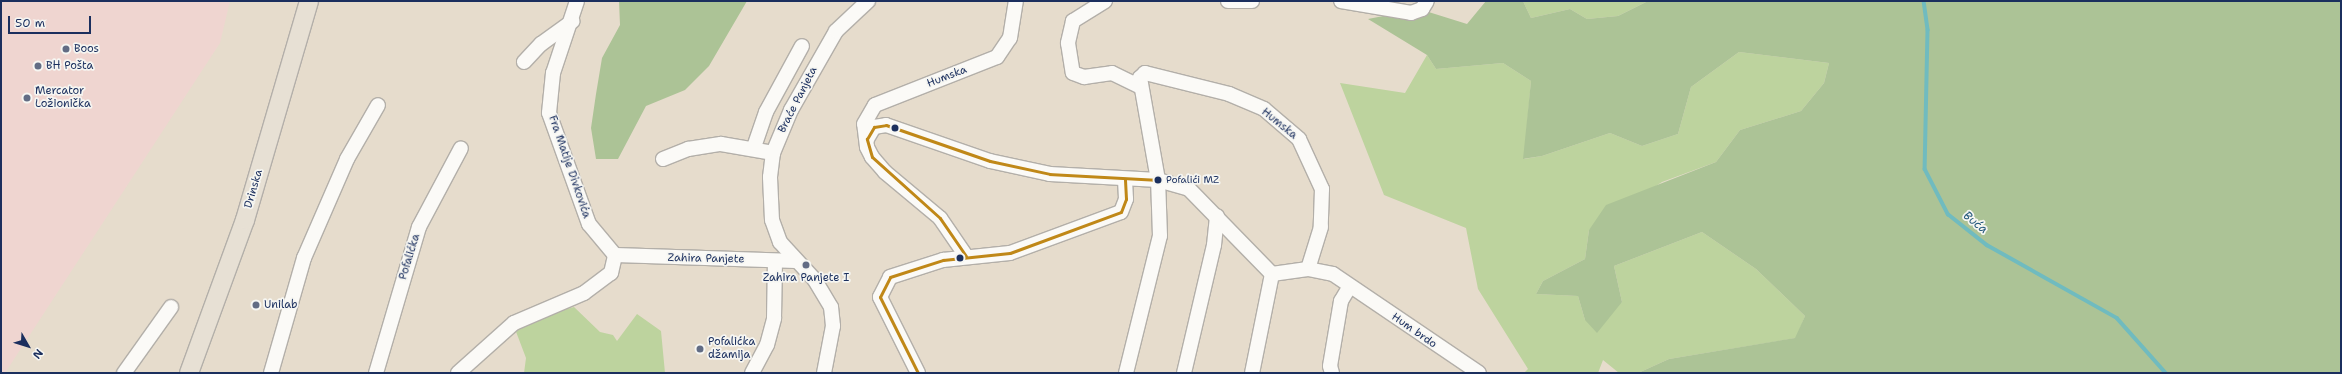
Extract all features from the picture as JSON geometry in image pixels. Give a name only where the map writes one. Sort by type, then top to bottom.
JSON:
[{"type":"main road","name":"Drinska","points":[[189,373],[245,220],[309,1]]},
{"type":"street","name":"Fra Matije Divkovića","points":[[577,1],[573,21],[553,73],[549,113],[589,224],[615,255]]},
{"type":"street","name":"Braće Panjeta","points":[[773,152],[791,110],[836,31],[868,1]]},
{"type":"street","name":"Humska","points":[[966,256],[940,218],[885,172],[867,147],[864,124],[875,105],[997,57],[1010,38],[1016,1]]},
{"type":"street","points":[[1105,1],[1073,21],[1068,42],[1073,73],[1084,76],[1112,73],[1142,86],[1158,180],[1160,236],[1126,373]]},
{"type":"street","points":[[1228,1],[1252,1]]},
{"type":"street","points":[[1341,1],[1411,13],[1422,9],[1427,1]]},
{"type":"street","points":[[524,62],[541,44],[573,21]]},
{"type":"street","points":[[754,147],[766,112],[802,46]]},
{"type":"street","name":"Humska","points":[[1142,86],[1140,78],[1145,73],[1154,73],[1228,94],[1264,109],[1299,139],[1322,189],[1321,227],[1308,269]]},
{"type":"street","points":[[271,373],[304,258],[347,159],[378,105]]},
{"type":"street","points":[[867,139],[874,127],[886,125],[990,162],[1050,174],[1158,180],[1189,189],[1272,274],[1252,373]]},
{"type":"street","points":[[663,159],[688,149],[721,144],[754,147],[773,152],[770,177],[772,220],[780,242],[814,279],[831,307],[834,326],[824,373]]},
{"type":"street","name":"Pofalićka","points":[[376,373],[419,227],[460,148]]},
{"type":"street","points":[[918,373],[880,297],[882,286],[890,277],[966,256],[1010,253],[1121,212],[1126,199],[1125,179]]},
{"type":"street","points":[[1184,373],[1214,245],[1217,216]]},
{"type":"street","points":[[458,373],[514,323],[595,285],[611,273],[615,255]]},
{"type":"street","name":"Zahira Panjete","points":[[615,255],[796,261]]},
{"type":"street","points":[[752,373],[767,345],[774,318],[778,285],[775,261]]},
{"type":"street","name":"Hum brdo","points":[[1272,274],[1308,269],[1333,274],[1479,373]]},
{"type":"street","points":[[1332,373],[1331,353],[1341,301],[1350,286]]},
{"type":"street","points":[[124,373],[171,307]]},
{"type":"shaded area","points":[[1,1],[230,1],[220,43],[5,373],[1,373]]},
{"type":"green space","points":[[619,1],[747,1],[709,66],[685,90],[646,106],[618,159],[596,159],[591,128],[602,58],[620,25]]},
{"type":"green space","points":[[1486,1],[1523,1],[1531,18],[1570,9],[1587,19],[1618,16],[1648,1],[2341,1],[2341,373],[1638,373],[1669,359],[1795,338],[1805,316],[1756,269],[1702,232],[1614,266],[1622,302],[1597,333],[1585,320],[1578,296],[1536,294],[1543,281],[1585,259],[1589,230],[1606,205],[1716,162],[1740,130],[1801,111],[1824,83],[1829,63],[1739,52],[1691,87],[1678,134],[1642,146],[1610,133],[1542,156],[1523,159],[1531,81],[1503,63],[1436,69],[1427,55],[1368,19],[1419,9],[1467,24]]},
{"type":"green space","points":[[1523,1],[1648,1],[1618,16],[1587,19],[1570,9],[1531,18]]},
{"type":"green space","points":[[1739,52],[1829,63],[1824,83],[1801,111],[1740,130],[1716,162],[1662,182],[1589,230],[1585,259],[1543,281],[1536,294],[1578,296],[1585,320],[1622,302],[1614,266],[1702,232],[1756,269],[1805,316],[1796,338],[1669,359],[1638,373],[1619,373],[1603,360],[1598,373],[1524,373],[1528,369],[1478,289],[1466,228],[1384,195],[1340,83],[1405,93],[1427,55],[1436,69],[1503,63],[1531,81],[1524,159],[1542,156],[1610,133],[1642,146],[1678,134],[1691,87]]},
{"type":"green space","points":[[574,307],[600,332],[613,335],[617,341],[637,314],[661,331],[665,373],[524,373],[526,358],[515,329],[539,317]]},
{"type":"waterway","name":"Buća","points":[[1924,1],[1928,30],[1925,169],[1948,214],[1987,245],[2117,318],[2166,373]]},
{"type":"transit line","points":[[966,256],[940,218],[872,157],[867,139],[874,127],[886,125],[990,161],[1050,174],[1158,180]]},
{"type":"transit line","points":[[918,373],[880,297],[890,277],[943,260],[1010,253],[1121,212],[1126,199],[1125,179]]},
{"type":"place","name":"Boos","points":[[66,49]]},
{"type":"place","name":"BH Pošta","points":[[38,66]]},
{"type":"place","name":"Mercator Ložionička","points":[[27,98]]},
{"type":"place","name":"Pofalići MZ","points":[[1158,180]]},
{"type":"place","name":"Zahira Panjete I","points":[[806,265]]},
{"type":"place","name":"Unilab","points":[[256,305]]},
{"type":"place","name":"Pofalićka džamija","points":[[700,349]]}]
